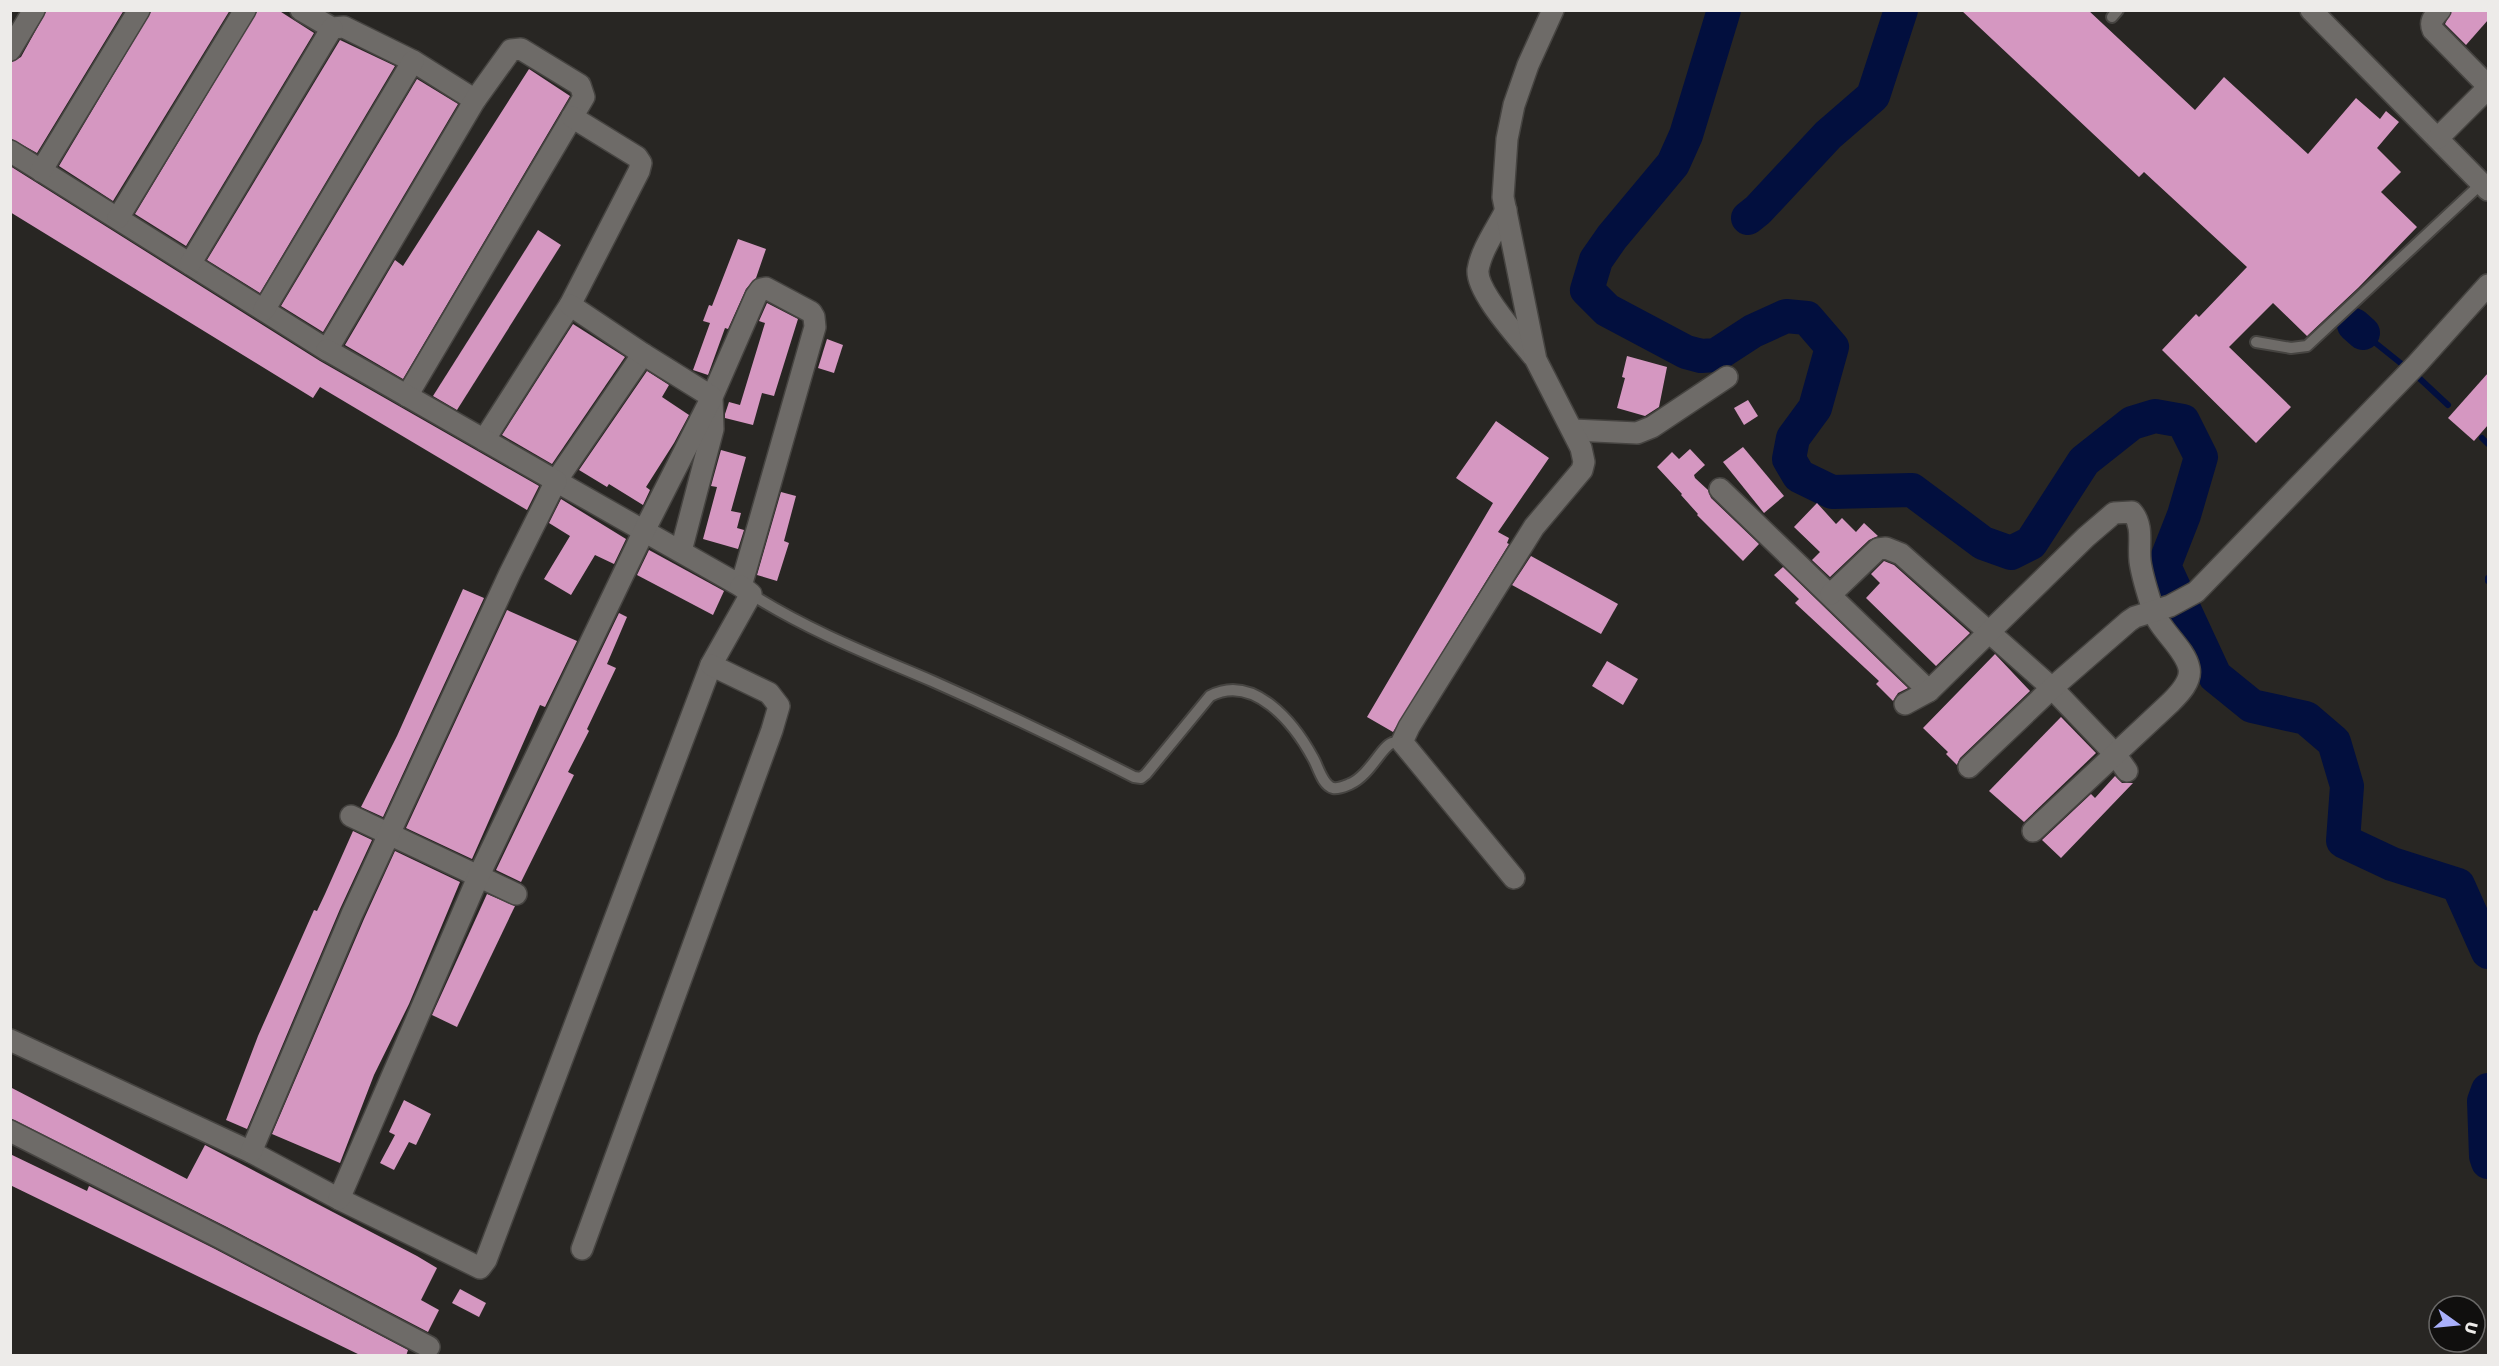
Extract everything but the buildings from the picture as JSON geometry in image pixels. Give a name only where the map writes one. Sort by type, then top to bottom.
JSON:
[{"type":"street","points":[[10,50],[34,10]]},
{"type":"street","points":[[41,171],[139,10]]},
{"type":"street","points":[[118,218],[245,10]]},
{"type":"street","points":[[301,10],[332,28],[344,27],[413,60],[475,100]]},
{"type":"street","points":[[1536,360],[1506,210],[1503,182],[1507,139],[1514,105],[1528,65],[1553,10]]},
{"type":"street","points":[[2311,10],[2485,187]]},
{"type":"street","points":[[2438,138],[2488,87],[2433,30],[2432,19],[2440,10]]},
{"type":"street","points":[[190,264],[332,28]]},
{"type":"street","points":[[327,350],[475,100],[511,50],[521,49],[580,85],[584,97],[407,396]]},
{"type":"street","points":[[264,310],[413,60]]},
{"type":"street","points":[[484,440],[570,305],[639,171],[641,163],[636,157],[572,117]]},
{"type":"street","points":[[10,152],[327,350],[746,590]]},
{"type":"street","points":[[1506,210],[1480,261],[1478,273],[1482,289],[1536,360],[1573,430],[1584,462],[1573,482],[1534,527],[1409,727],[1402,742],[1514,878]]},
{"type":"street","points":[[1969,767],[2052,688],[2129,621],[2135,617],[2162,610],[2196,592],[2417,364],[2488,285]]},
{"type":"street","points":[[10,1040],[251,1152],[339,1199],[480,1268],[486,1260],[711,665],[746,590],[814,327],[814,317],[811,312],[766,288],[761,290],[712,397],[644,531],[479,876],[339,1199]]},
{"type":"street","points":[[570,305],[712,397]]},
{"type":"street","points":[[251,1152],[352,914],[510,573],[556,481],[643,354]]},
{"type":"street","points":[[1573,430],[1637,433],[1652,427],[1727,377]]},
{"type":"street","points":[[681,551],[713,429],[712,397]]},
{"type":"street","points":[[1720,489],[1929,691]]},
{"type":"street","points":[[1905,704],[1929,691],[2086,537],[2114,513],[2132,512],[2139,520],[2140,562],[2185,659],[2189,669],[2188,677],[2181,692],[2033,831]]},
{"type":"street","points":[[1831,594],[1878,549],[1886,548],[1900,554],[2052,688],[2115,754],[2127,771]]},
{"type":"street","points":[[582,1249],[779,706],[769,693],[711,665]]},
{"type":"street","points":[[351,816],[516,894]]},
{"type":"street","points":[[10,1131],[429,1347]]},
{"type":"lane","points":[[2256,342],[2291,348],[2307,346],[2462,204],[2485,187]]},
{"type":"lane","points":[[746,590],[769,606],[1032,725],[1141,778],[1210,696],[1221,690],[1242,690],[1264,701],[1278,713],[1302,741],[1329,786],[1342,788],[1360,779],[1384,749],[1391,743],[1402,742]]},
{"type":"waterway","points":[[1724,10],[1686,135],[1673,164],[1612,237],[1596,260],[1587,290],[1607,310],[1686,352],[1701,356],[1716,355],[1753,331],[1786,316],[1807,318],[1832,347],[1815,408],[1793,438],[1789,459],[1799,476],[1832,492],[1912,490],[1983,543],[2011,553],[2031,543],[2084,461],[2132,423],[2155,416],[2183,421],[2201,457],[2184,515],[2164,566],[2215,676],[2252,706],[2306,718],[2334,742],[2347,786],[2343,841],[2392,864],[2458,885],[2488,952]]},
{"type":"waterway","points":[[1748,218],[1828,135],[1873,96],[1901,10]]},
{"type":"waterway","points":[[2354,325],[2363,333]]},
{"type":"waterway","points":[[2363,333],[2403,365]]},
{"type":"waterway","points":[[2418,377],[2448,405]]},
{"type":"waterway","points":[[2482,438],[2488,444]]},
{"type":"waterway","points":[[2488,1090],[2484,1101],[2488,1162]]}]
